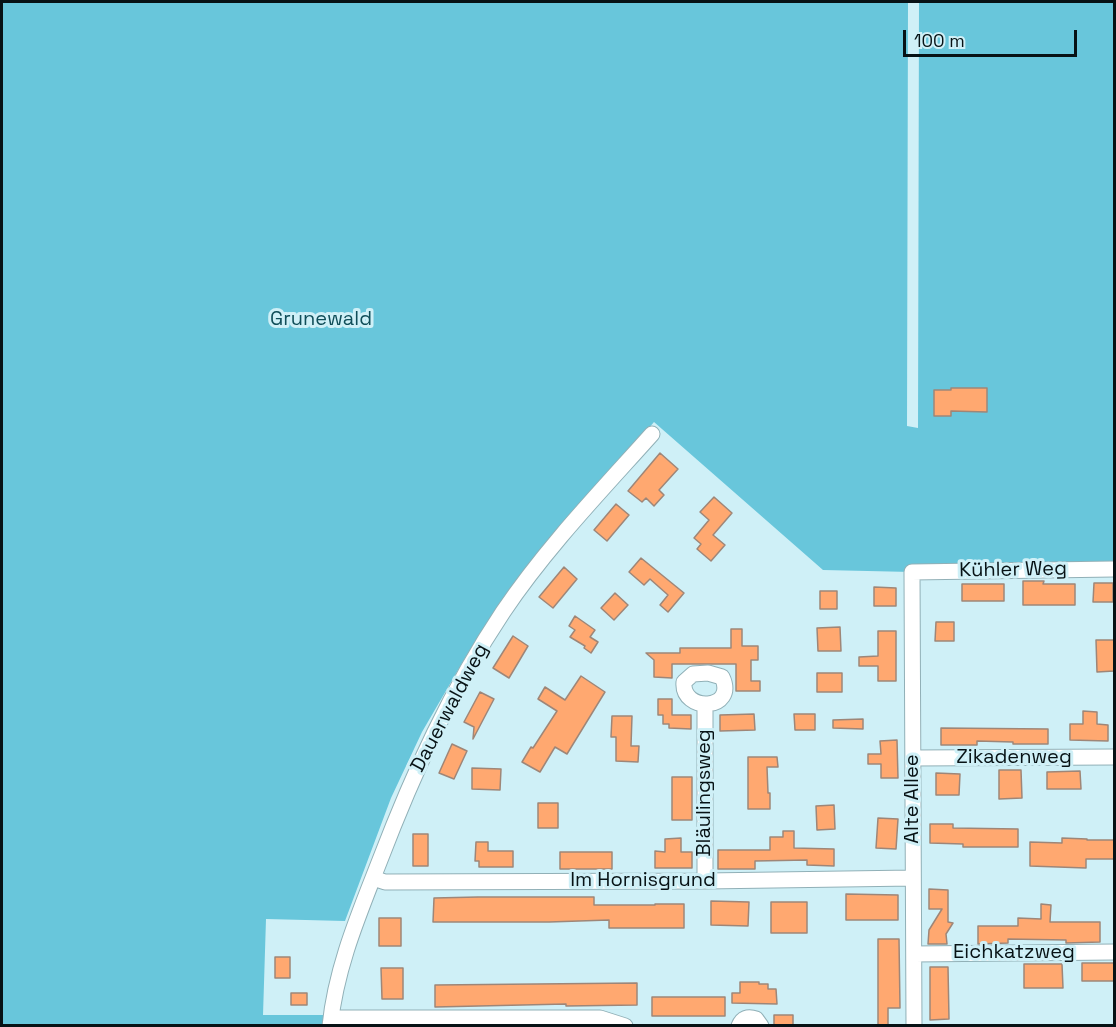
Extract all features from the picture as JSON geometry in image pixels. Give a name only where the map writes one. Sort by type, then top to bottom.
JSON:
[{"type":"street","name":"Dauerwaldweg","points":[[331,1022],[346,951],[404,799],[445,711],[478,651],[528,579],[561,537],[651,434]]},
{"type":"street","name":"Kühler Weg","points":[[912,572],[1114,569]]},
{"type":"street","name":"Alte Allee","points":[[912,572],[914,1026]]},
{"type":"street","name":"Bläulingsweg","points":[[705,704],[705,881]]},
{"type":"street","name":"Zikadenweg","points":[[913,758],[1114,757]]},
{"type":"street","name":"Im Hornisgrund","points":[[373,878],[384,882],[913,878]]},
{"type":"street","name":"Eichkatzweg","points":[[914,954],[1114,952]]},
{"type":"street","points":[[739,1026],[741,1021],[748,1017],[756,1019],[761,1026]]},
{"type":"street","points":[[331,1022],[600,1018],[626,1026]]},
{"type":"green space","name":"Grunewald","points":[[2,2],[908,2],[907,426],[918,428],[919,2],[1114,2],[1114,568],[912,572],[823,570],[654,422],[506,595],[465,658],[422,732],[391,798],[345,921],[266,919],[263,1015],[325,1015],[324,1025],[2,1026]]},
{"type":"building","points":[[951,388],[987,388],[987,412],[951,411],[951,416],[934,416],[934,390],[951,390]]},
{"type":"building","points":[[660,453],[678,469],[659,490],[664,495],[654,506],[646,498],[642,502],[628,491]]},
{"type":"building","points":[[714,497],[732,513],[713,535],[725,545],[711,561],[697,549],[701,544],[694,538],[709,520],[700,512]]},
{"type":"building","points":[[616,504],[629,515],[607,541],[594,530]]},
{"type":"building","points":[[641,558],[684,593],[668,612],[660,605],[668,595],[650,579],[644,585],[629,572]]},
{"type":"building","points":[[564,567],[577,579],[553,608],[539,597]]},
{"type":"building","points":[[1023,581],[1044,581],[1043,584],[1075,584],[1075,605],[1023,605]]},
{"type":"building","points":[[1094,583],[1113,583],[1113,602],[1093,602]]},
{"type":"building","points":[[962,584],[1004,584],[1004,601],[962,601]]},
{"type":"building","points":[[874,587],[896,588],[896,606],[874,606]]},
{"type":"building","points":[[820,591],[837,591],[837,609],[820,609]]},
{"type":"building","points":[[615,593],[628,605],[614,620],[601,608]]},
{"type":"building","points":[[575,616],[595,630],[590,637],[598,642],[591,653],[584,648],[585,646],[570,637],[575,630],[569,626]]},
{"type":"building","points":[[936,622],[954,622],[954,641],[935,641]]},
{"type":"building","points":[[840,627],[841,651],[818,651],[817,628]]},
{"type":"building","points":[[731,629],[742,629],[742,646],[758,646],[758,660],[751,660],[751,681],[760,681],[760,691],[736,691],[736,664],[672,664],[672,678],[654,677],[654,660],[646,653],[680,653],[680,648],[731,648]]},
{"type":"building","points":[[878,631],[896,631],[896,681],[878,681],[878,666],[859,666],[859,657],[878,656]]},
{"type":"building","points":[[513,636],[528,646],[509,678],[493,668]]},
{"type":"building","points":[[1096,640],[1114,640],[1114,671],[1097,672]]},
{"type":"building","points":[[817,673],[842,673],[842,692],[817,692]]},
{"type":"building","points":[[581,676],[605,692],[567,754],[555,747],[540,772],[522,762],[557,711],[538,699],[545,687],[565,700]]},
{"type":"building","points":[[480,692],[494,699],[473,739],[474,727],[464,722]]},
{"type":"building","points":[[658,699],[672,699],[672,715],[691,715],[691,729],[669,728],[669,724],[663,724],[663,715],[658,715]]},
{"type":"building","points":[[1083,711],[1097,712],[1097,724],[1108,725],[1108,741],[1070,740],[1070,724],[1083,724]]},
{"type":"building","points":[[754,714],[755,730],[720,731],[720,715]]},
{"type":"building","points":[[794,714],[815,714],[815,730],[795,730]]},
{"type":"building","points":[[612,716],[632,716],[631,746],[639,746],[638,762],[616,761],[616,737],[611,737]]},
{"type":"building","points":[[863,719],[863,729],[833,728],[833,720]]},
{"type":"building","points":[[941,728],[1048,729],[1048,744],[977,741],[977,745],[941,745]]},
{"type":"building","points":[[897,740],[898,778],[881,778],[881,764],[868,764],[868,754],[881,754],[880,741]]},
{"type":"building","points":[[452,744],[467,751],[454,779],[439,773]]},
{"type":"building","points":[[748,757],[777,757],[778,767],[767,767],[770,809],[748,809]]},
{"type":"building","points":[[472,768],[501,769],[500,790],[472,789]]},
{"type":"building","points":[[999,770],[1021,770],[1022,798],[999,799]]},
{"type":"building","points":[[1080,771],[1081,789],[1047,789],[1047,772]]},
{"type":"building","points":[[936,773],[960,774],[959,795],[936,795]]},
{"type":"building","points":[[672,777],[692,777],[692,820],[672,820]]},
{"type":"building","points":[[538,803],[558,803],[558,828],[538,828]]},
{"type":"building","points":[[834,805],[835,829],[817,830],[816,806]]},
{"type":"building","points":[[878,818],[898,819],[896,849],[876,848]]},
{"type":"building","points":[[930,824],[953,824],[953,828],[1018,829],[1018,847],[963,847],[963,844],[930,843]]},
{"type":"building","points":[[783,831],[794,831],[794,848],[834,849],[834,866],[807,865],[807,860],[755,861],[755,869],[718,869],[718,850],[770,850],[770,837],[783,837]]},
{"type":"building","points":[[413,834],[428,834],[428,866],[413,866]]},
{"type":"building","points":[[681,838],[681,852],[692,852],[692,868],[655,868],[655,851],[665,852],[665,839]]},
{"type":"building","points":[[1062,838],[1114,840],[1114,859],[1086,859],[1086,868],[1030,866],[1030,842],[1062,843]]},
{"type":"building","points":[[476,842],[488,842],[488,851],[513,851],[513,867],[479,867],[479,861],[475,861]]},
{"type":"building","points":[[560,852],[612,852],[612,869],[560,869]]},
{"type":"building","points":[[929,889],[948,890],[948,922],[953,923],[946,934],[947,944],[928,944],[929,930],[942,909],[929,909]]},
{"type":"building","points":[[846,894],[898,895],[898,920],[846,920]]},
{"type":"building","points":[[594,897],[594,905],[684,904],[684,928],[609,928],[609,920],[433,922],[434,898]]},
{"type":"building","points":[[711,901],[749,902],[748,926],[711,925]]},
{"type":"building","points":[[771,902],[807,902],[807,933],[771,933]]},
{"type":"building","points":[[1041,904],[1051,905],[1050,922],[1100,922],[1100,942],[1066,943],[1066,940],[1008,939],[1008,943],[978,944],[978,926],[1018,926],[1018,918],[1041,919]]},
{"type":"building","points":[[379,918],[401,918],[401,946],[379,946]]},
{"type":"building","points":[[878,939],[899,939],[900,1008],[888,1008],[888,1026],[878,1026]]},
{"type":"building","points":[[275,957],[290,957],[290,978],[275,978]]},
{"type":"building","points":[[1082,963],[1114,963],[1114,981],[1082,981]]},
{"type":"building","points":[[1024,964],[1062,964],[1063,988],[1024,988]]},
{"type":"building","points":[[930,967],[948,967],[949,1019],[930,1020]]},
{"type":"building","points":[[381,968],[403,968],[403,999],[382,999]]},
{"type":"building","points":[[740,982],[768,984],[768,989],[776,989],[777,1004],[732,1003],[732,993],[740,993]]},
{"type":"building","points":[[637,983],[637,1005],[435,1007],[435,985]]},
{"type":"building","points":[[291,993],[307,993],[307,1005],[291,1005]]},
{"type":"building","points":[[652,997],[725,997],[725,1016],[652,1016]]},
{"type":"building","points":[[774,1015],[793,1015],[793,1026],[774,1026]]}]
